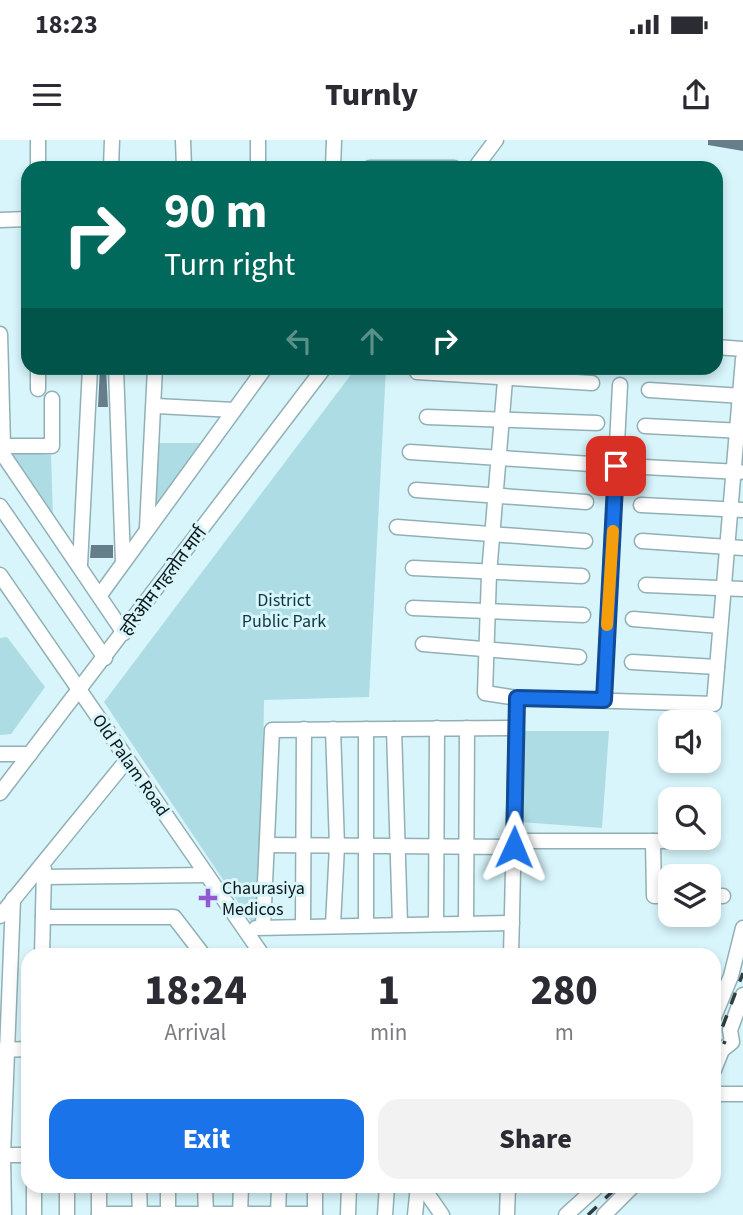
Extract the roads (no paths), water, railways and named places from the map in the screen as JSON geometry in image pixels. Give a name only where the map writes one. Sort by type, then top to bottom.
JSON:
[{"type":"street","points":[[38,140],[38,161]]},
{"type":"street","points":[[111,161],[112,140]]},
{"type":"street","points":[[183,140],[184,161]]},
{"type":"street","points":[[258,140],[258,161]]},
{"type":"street","points":[[334,140],[334,161]]},
{"type":"street","points":[[480,161],[496,140]]},
{"type":"street","points":[[0,220],[21,219]]},
{"type":"street","points":[[0,334],[1,448],[124,633]]},
{"type":"street","points":[[723,348],[743,349]]},
{"type":"street","points":[[505,375],[491,534],[485,693],[517,698],[714,704],[727,547],[737,510],[743,359]]},
{"type":"street","points":[[38,375],[38,388]]},
{"type":"street","points":[[80,565],[90,375]]},
{"type":"street","points":[[116,375],[123,562]]},
{"type":"street","points":[[147,529],[156,375]]},
{"type":"street","points":[[100,595],[260,375]]},
{"type":"street","name":"हरिओम गहलोत मार्ग","points":[[0,793],[319,375]]},
{"type":"street","points":[[522,375],[592,383]]},
{"type":"street","points":[[604,700],[620,385]]},
{"type":"street","points":[[649,390],[741,396]]},
{"type":"street","points":[[1,448],[52,446],[52,399]]},
{"type":"street","points":[[156,406],[234,410]]},
{"type":"street","points":[[427,417],[597,424]]},
{"type":"street","points":[[645,426],[740,431]]},
{"type":"street","points":[[410,452],[591,464]]},
{"type":"street","points":[[644,467],[738,471]]},
{"type":"street","points":[[416,490],[586,502]]},
{"type":"street","points":[[642,505],[737,510]]},
{"type":"street","points":[[0,506],[105,658]]},
{"type":"street","points":[[397,527],[585,541]]},
{"type":"street","points":[[642,541],[743,548]]},
{"type":"street","points":[[412,568],[489,574],[582,576]]},
{"type":"street","name":"Old Palam Road","points":[[0,576],[258,948]]},
{"type":"street","points":[[646,584],[743,589]]},
{"type":"street","points":[[413,608],[583,615]]},
{"type":"street","points":[[633,619],[720,626]]},
{"type":"street","points":[[423,644],[579,657]]},
{"type":"street","points":[[632,662],[717,667]]},
{"type":"street","points":[[511,948],[517,698]]},
{"type":"street","points":[[466,923],[467,728]]},
{"type":"street","points":[[262,927],[272,730],[516,728]]},
{"type":"street","points":[[303,926],[304,729]]},
{"type":"street","points":[[333,729],[337,846],[333,925]]},
{"type":"street","points":[[366,729],[366,924]]},
{"type":"street","points":[[394,729],[400,924]]},
{"type":"street","points":[[436,924],[437,729]]},
{"type":"street","points":[[0,754],[30,754]]},
{"type":"street","points":[[4,1215],[2,1155],[5,906],[127,760]]},
{"type":"street","points":[[653,841],[654,896],[658,896]]},
{"type":"street","points":[[267,845],[466,847],[658,841]]},
{"type":"street","points":[[42,948],[45,857]]},
{"type":"street","points":[[44,877],[207,875]]},
{"type":"street","points":[[43,917],[174,917],[198,948]]},
{"type":"street","points":[[244,928],[512,923]]},
{"type":"street","points":[[721,1000],[731,976],[743,928]]},
{"type":"street","points":[[721,976],[731,976]]},
{"type":"street","points":[[721,1053],[732,1042],[730,1030],[743,995]]},
{"type":"street","points":[[721,1094],[743,1094]]},
{"type":"street","points":[[2,1155],[21,1155]]},
{"type":"street","points":[[34,1193],[34,1215]]},
{"type":"street","points":[[67,1193],[67,1215]]},
{"type":"street","points":[[99,1193],[99,1214],[140,1215],[315,1214],[315,1193]]},
{"type":"street","points":[[139,1193],[140,1215]]},
{"type":"street","points":[[168,1193],[168,1214]]},
{"type":"street","points":[[205,1193],[206,1214]]},
{"type":"street","points":[[240,1193],[240,1214]]},
{"type":"street","points":[[278,1214],[279,1193]]},
{"type":"street","points":[[348,1215],[349,1193]]},
{"type":"street","points":[[385,1215],[387,1193]]},
{"type":"street","points":[[415,1215],[419,1193]]},
{"type":"street","points":[[425,1193],[442,1215]]},
{"type":"street","points":[[508,1193],[508,1215]]},
{"type":"street","points":[[566,1215],[590,1193]]},
{"type":"street","points":[[604,1215],[627,1193]]},
{"type":"railway","points":[[721,1031],[743,973]]},
{"type":"railway","points":[[721,1050],[725,1041]]},
{"type":"railway","points":[[588,1215],[611,1193]]},
{"type":"place","name":"Chaurasiya Medicos","points":[[208,898]]},
{"type":"park label","name":"District Public Park","points":[[284,610]]}]
